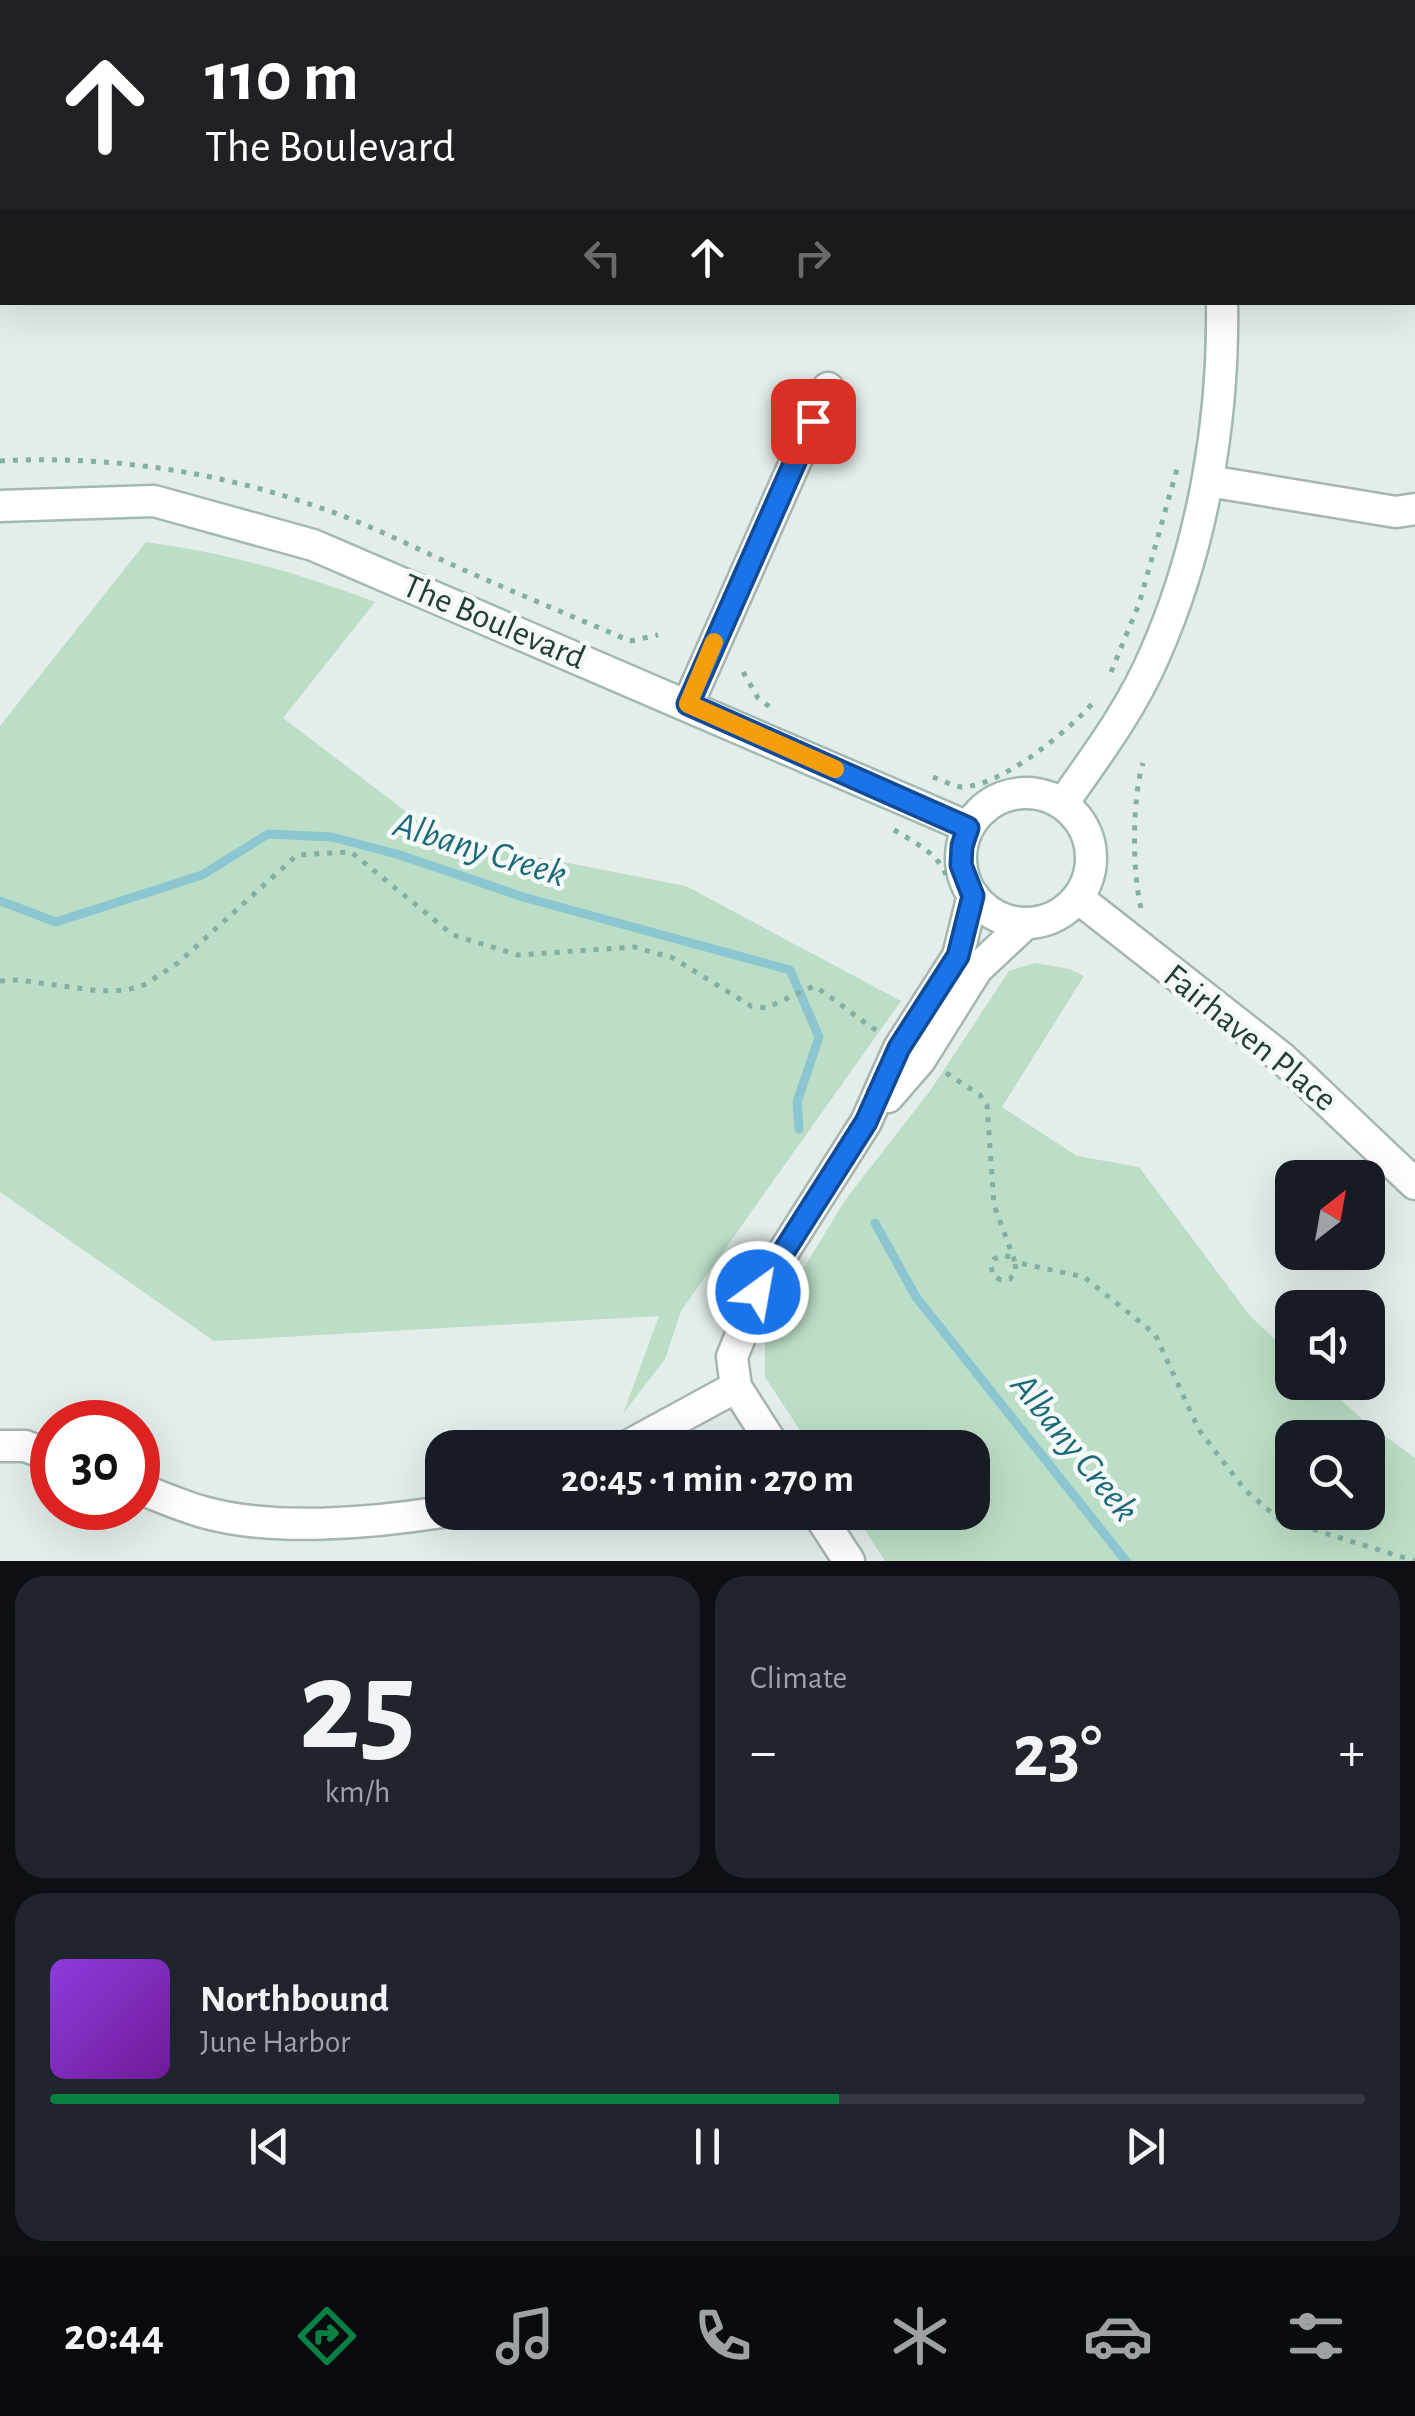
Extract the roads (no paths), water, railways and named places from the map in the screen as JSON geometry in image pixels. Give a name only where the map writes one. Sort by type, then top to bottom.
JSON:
[{"type":"street","points":[[1062,803],[1106,742],[1154,656],[1176,602],[1208,481],[1224,370],[1222,305]]},
{"type":"street","points":[[688,704],[828,388]]},
{"type":"street","points":[[1208,481],[1396,512],[1415,509]]},
{"type":"street","name":"The Boulevard","points":[[0,506],[154,501],[313,546],[688,704],[968,828]]},
{"type":"street","points":[[764,1430],[736,1386],[732,1357],[758,1292],[866,1122],[899,1048],[958,956],[962,846],[968,828],[990,803],[1010,794],[1032,792],[1062,803],[1082,822],[1091,848],[1090,874],[1078,898],[1049,919],[1026,923],[1002,918],[961,890]]},
{"type":"street","name":"Fairhaven Place","points":[[1078,898],[1282,1058],[1415,1184]]},
{"type":"street","points":[[866,1122],[920,1060],[978,969],[1026,923]]},
{"type":"street","points":[[657,1430],[736,1386]]},
{"type":"street","points":[[0,1446],[30,1448]]},
{"type":"street","points":[[160,1496],[203,1512],[242,1520],[303,1522],[425,1515]]},
{"type":"street","points":[[829,1530],[849,1561]]},
{"type":"waterway","name":"Albany Creek","points":[[0,901],[56,922],[202,875],[268,834],[332,837],[400,855],[523,897],[790,970],[819,1037],[797,1102],[799,1129]]},
{"type":"waterway","name":"Albany Creek","points":[[875,1223],[916,1297],[1126,1561]]}]
